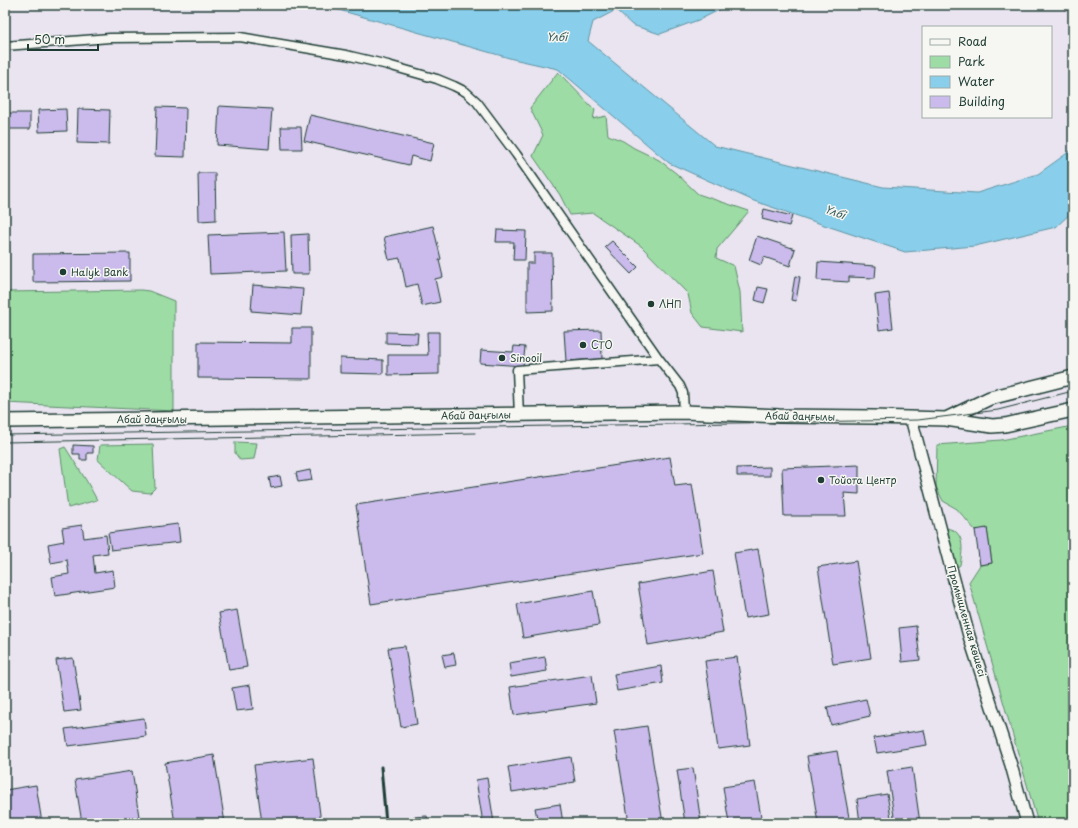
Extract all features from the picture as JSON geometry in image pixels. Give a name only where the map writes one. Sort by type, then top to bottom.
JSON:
[{"type":"main road","name":"Абай даңғылы","points":[[946,419],[990,398],[1073,377]]},
{"type":"main road","name":"Абай даңғылы","points":[[5,421],[684,412],[779,416],[946,419],[992,426],[1005,425],[1073,410]]},
{"type":"main road","name":"Промышленная көшесі","points":[[912,418],[969,636],[1011,765],[1027,823]]},
{"type":"street","points":[[5,46],[110,38],[240,37],[346,55],[388,65],[437,79],[466,92],[477,102],[516,154],[659,359],[680,386],[683,393],[684,412]]},
{"type":"street","points":[[519,415],[517,370],[659,359]]},
{"type":"green space","points":[[558,72],[595,110],[593,119],[606,116],[608,135],[623,141],[659,160],[677,174],[698,194],[749,211],[717,249],[716,258],[734,266],[740,292],[742,332],[703,327],[692,313],[688,294],[641,246],[593,213],[570,215],[560,195],[533,156],[543,135],[530,108]]},
{"type":"green space","points":[[149,291],[174,301],[174,411],[5,403],[5,292]]},
{"type":"green space","points":[[1073,426],[1073,822],[1038,823],[969,582],[980,565],[992,563],[987,529],[975,530],[957,509],[943,501],[936,487],[937,445],[1001,440]]},
{"type":"green space","points":[[235,442],[257,443],[254,459],[240,460],[235,453]]},
{"type":"green space","points":[[153,444],[155,488],[150,493],[132,491],[98,460],[100,445]]},
{"type":"green space","points":[[65,447],[97,500],[68,508],[60,449]]},
{"type":"green space","points":[[941,528],[948,528],[955,531],[961,539],[962,550],[960,565],[952,572]]},
{"type":"water","name":"Үлбі","points":[[321,5],[729,5],[701,19],[660,34],[632,25],[616,10],[593,22],[588,41],[715,146],[883,187],[977,193],[1038,174],[1073,149],[1073,211],[1056,227],[975,246],[905,252],[754,201],[669,163],[558,69],[513,59]]},
{"type":"building","points":[[219,106],[272,109],[269,149],[217,145]]},
{"type":"building","points":[[157,107],[186,108],[185,157],[155,156]]},
{"type":"building","points":[[66,109],[67,131],[39,132],[38,110]]},
{"type":"building","points":[[78,109],[110,110],[109,144],[77,143]]},
{"type":"building","points":[[5,113],[30,113],[30,129],[5,129]]},
{"type":"building","points":[[310,115],[434,143],[430,161],[411,156],[409,165],[304,141]]},
{"type":"building","points":[[281,127],[301,127],[302,149],[282,149]]},
{"type":"building","points":[[198,173],[215,173],[216,220],[199,221]]},
{"type":"building","points":[[764,209],[792,216],[789,226],[762,219]]},
{"type":"building","points":[[433,226],[441,259],[439,260],[443,277],[435,279],[440,302],[422,306],[417,284],[406,287],[400,258],[389,260],[384,237]]},
{"type":"building","points":[[497,230],[526,231],[525,260],[513,260],[514,242],[496,242]]},
{"type":"building","points":[[284,232],[286,271],[210,274],[208,235]]},
{"type":"building","points":[[308,234],[309,274],[292,274],[291,235]]},
{"type":"building","points":[[757,236],[795,249],[790,266],[764,257],[761,265],[749,260]]},
{"type":"building","points":[[612,241],[638,267],[631,274],[605,247]]},
{"type":"building","points":[[130,253],[130,281],[33,282],[33,254]]},
{"type":"building","points":[[534,253],[552,253],[553,311],[527,312],[527,263],[534,263]]},
{"type":"building","points":[[818,262],[876,266],[875,278],[849,277],[849,282],[817,280]]},
{"type":"building","points":[[795,276],[800,277],[796,301],[791,300]]},
{"type":"building","points":[[253,285],[303,289],[301,315],[251,311]]},
{"type":"building","points":[[758,287],[768,289],[764,303],[755,300]]},
{"type":"building","points":[[889,293],[893,328],[879,330],[875,295]]},
{"type":"building","points":[[292,328],[311,328],[311,379],[198,378],[198,342],[292,343]]},
{"type":"building","name":"СТО","points":[[601,330],[602,359],[566,361],[564,331]]},
{"type":"building","points":[[386,332],[418,333],[417,344],[386,343]]},
{"type":"building","points":[[427,332],[439,332],[439,374],[388,375],[388,355],[428,355]]},
{"type":"building","name":"Sinooil","points":[[514,346],[525,347],[523,366],[480,363],[481,350],[513,352]]},
{"type":"building","points":[[340,358],[383,360],[383,374],[340,373]]},
{"type":"building","points":[[73,445],[93,446],[93,453],[87,453],[87,460],[80,460],[80,454],[73,454]]},
{"type":"building","points":[[670,457],[675,486],[692,484],[703,553],[371,604],[356,505]]},
{"type":"building","name":"Тойота Центр","points":[[859,465],[859,494],[844,493],[846,516],[784,516],[782,468]]},
{"type":"building","points":[[770,467],[770,476],[737,476],[737,468]]},
{"type":"building","points":[[310,470],[312,480],[298,482],[296,473]]},
{"type":"building","points":[[280,476],[282,486],[271,488],[269,478]]},
{"type":"building","points":[[178,524],[180,542],[111,550],[108,533]]},
{"type":"building","points":[[82,525],[84,538],[106,535],[108,553],[93,555],[95,573],[113,570],[115,587],[55,596],[52,577],[69,574],[67,560],[51,563],[48,544],[64,541],[62,528]]},
{"type":"building","points":[[987,528],[992,563],[980,565],[975,530]]},
{"type":"building","points":[[758,549],[769,614],[745,618],[734,553]]},
{"type":"building","points":[[856,561],[871,658],[833,664],[818,567]]},
{"type":"building","points":[[713,571],[723,632],[648,645],[638,584]]},
{"type":"building","points":[[593,591],[599,625],[523,638],[517,604]]},
{"type":"building","points":[[237,610],[247,667],[229,670],[219,613]]},
{"type":"building","points":[[916,626],[920,660],[902,662],[899,628]]},
{"type":"building","points":[[405,646],[417,724],[401,727],[388,648]]},
{"type":"building","points":[[454,653],[456,665],[445,667],[442,655]]},
{"type":"building","points":[[545,657],[547,671],[511,677],[509,663]]},
{"type":"building","points":[[737,657],[750,745],[718,749],[705,661]]},
{"type":"building","points":[[73,658],[81,710],[64,712],[56,660]]},
{"type":"building","points":[[661,666],[663,683],[617,691],[614,674]]},
{"type":"building","points":[[592,675],[596,703],[514,715],[510,687]]},
{"type":"building","points":[[250,685],[253,709],[236,711],[232,688]]},
{"type":"building","points":[[866,699],[870,716],[831,725],[827,707]]},
{"type":"building","points":[[144,718],[146,736],[68,746],[65,729]]},
{"type":"building","points":[[647,726],[663,823],[629,823],[614,731]]},
{"type":"building","points":[[924,730],[927,745],[877,753],[874,738]]},
{"type":"building","points":[[837,751],[850,823],[818,823],[807,756]]},
{"type":"building","points":[[214,755],[225,823],[175,823],[165,763]]},
{"type":"building","points":[[571,757],[575,782],[512,792],[508,767]]},
{"type":"building","points":[[313,758],[321,823],[262,823],[254,765]]},
{"type":"building","points":[[912,767],[920,823],[895,823],[887,771]]},
{"type":"building","points":[[693,768],[701,823],[685,823],[677,770]]},
{"type":"building","points":[[132,771],[140,823],[82,823],[75,780]]},
{"type":"building","points":[[487,778],[494,823],[483,823],[476,780]]},
{"type":"building","points":[[755,782],[762,823],[729,823],[723,787]]},
{"type":"building","points":[[36,785],[42,823],[5,823],[5,790]]},
{"type":"building","points":[[887,794],[892,823],[860,823],[857,799]]},
{"type":"building","points":[[560,804],[563,823],[538,823],[535,808]]},
{"type":"building","points":[[427,816],[428,823],[413,823],[413,817]]},
{"type":"tram line","points":[[5,435],[918,420],[998,410],[1073,391]]},
{"type":"tram line","points":[[5,442],[475,433]]},
{"type":"railway","points":[[381,767],[386,823]]},
{"type":"place","name":"Halyk Bank","points":[[63,272]]},
{"type":"place","name":"ЛНП","points":[[651,304]]},
{"type":"place","name":"СТО","points":[[583,345]]},
{"type":"place","name":"Sinooil","points":[[502,358]]},
{"type":"place","name":"Тойота Центр","points":[[821,480]]}]
